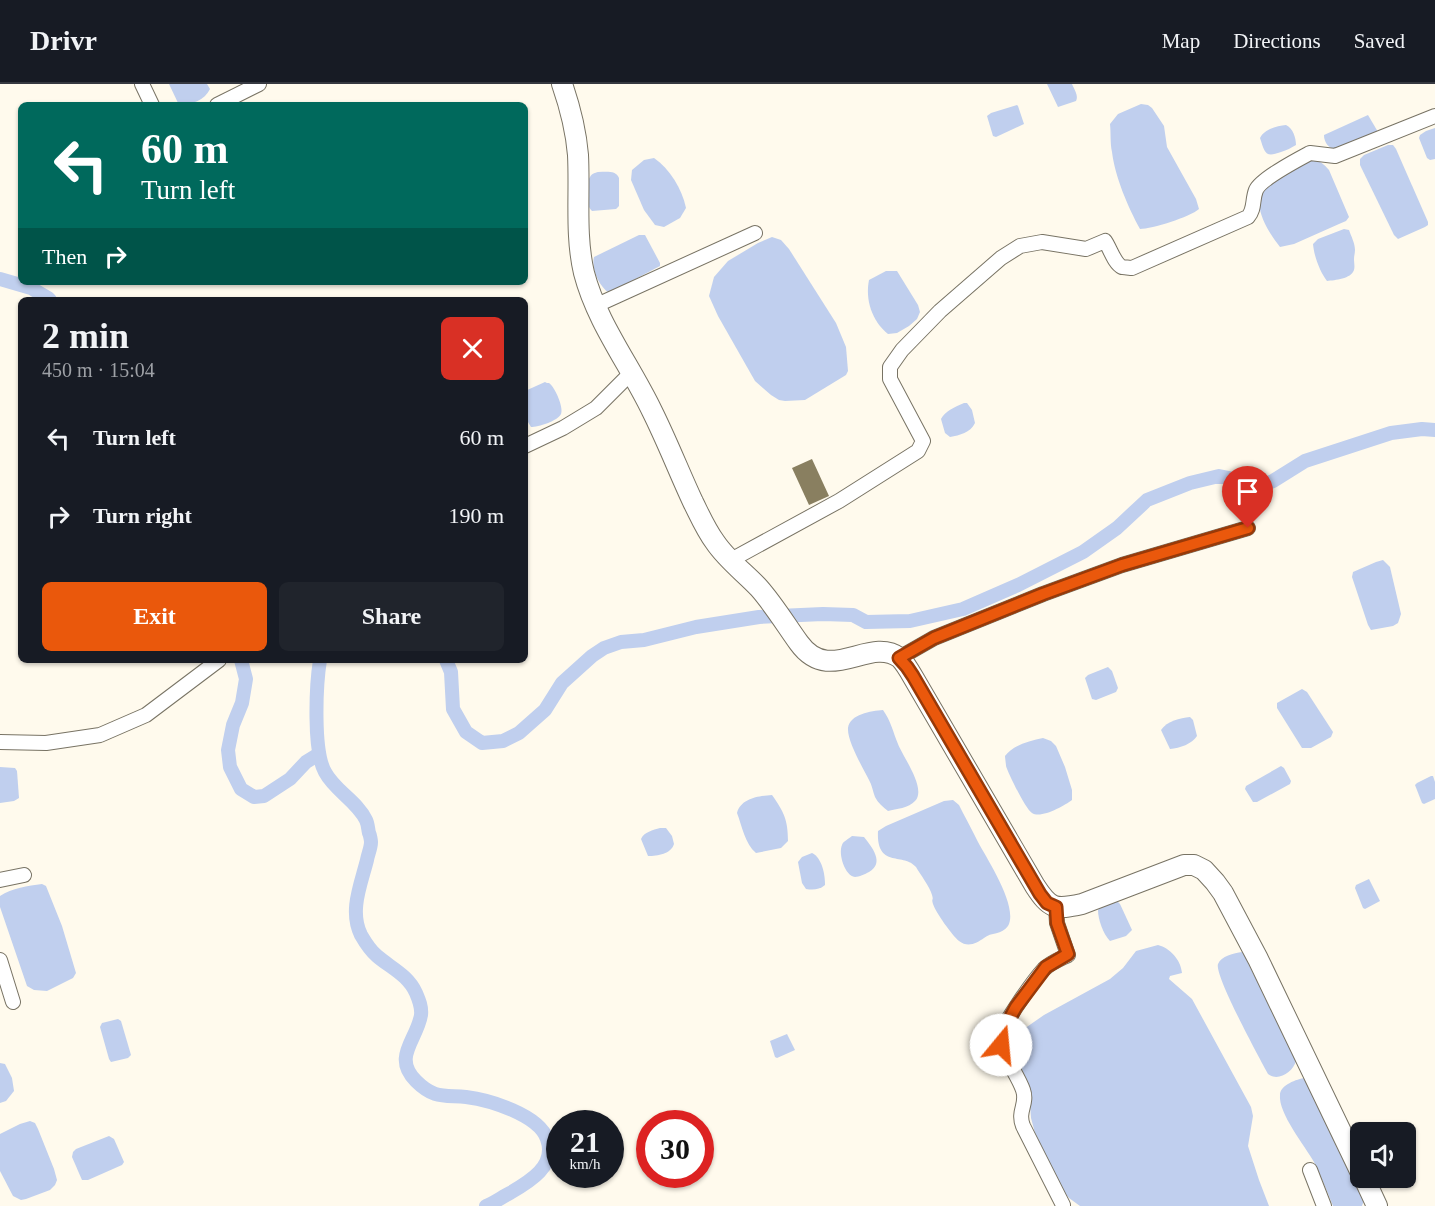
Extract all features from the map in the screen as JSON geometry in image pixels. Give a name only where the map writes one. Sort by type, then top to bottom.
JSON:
[{"type":"street","points":[[142,84],[151,102]]},
{"type":"street","points":[[223,102],[259,84]]},
{"type":"street","points":[[562,84],[569,104],[576,142],[582,264],[590,291],[616,347],[659,426],[684,483],[716,545],[758,586],[810,655],[827,661],[844,660],[874,652],[887,653],[899,658],[913,676],[1047,903],[1056,907],[1082,904],[1184,865],[1194,865],[1204,870],[1223,893],[1258,959],[1350,1150]]},
{"type":"street","points":[[731,560],[839,501],[918,451],[923,441],[891,379],[890,367],[902,350],[940,311],[1001,258],[1020,246],[1042,242],[1086,249],[1105,241],[1116,262],[1122,267],[1132,268],[1248,217],[1252,212],[1256,190],[1263,182],[1310,153],[1335,156],[1435,116]]},
{"type":"street","points":[[597,305],[755,233]]},
{"type":"street","points":[[528,445],[563,428],[596,408],[631,373]]},
{"type":"street","points":[[899,658],[934,638],[1043,594],[1122,565],[1248,528]]},
{"type":"street","points":[[0,742],[46,743],[100,735],[146,715],[213,664]]},
{"type":"street","points":[[0,880],[24,875]]},
{"type":"street","points":[[1056,907],[1057,923],[1068,954],[1046,967],[1016,1007],[1000,1036],[1001,1045],[1024,1092],[1020,1116],[1023,1126],[1063,1205]]},
{"type":"street","points":[[0,960],[14,1002]]},
{"type":"street","points":[[1310,1170],[1324,1206]]},
{"type":"street","points":[[1369,1188],[1377,1206]]},
{"type":"water","points":[[169,84],[207,84],[210,89],[197,101],[178,102]]},
{"type":"water","points":[[1047,84],[1072,84],[1077,95],[1076,101],[1058,107]]},
{"type":"water","points":[[1141,104],[1152,108],[1164,126],[1167,147],[1196,199],[1199,209],[1171,222],[1140,229],[1119,182],[1111,149],[1110,124],[1118,114]]},
{"type":"water","points":[[1017,105],[1024,124],[996,137],[993,136],[987,116]]},
{"type":"water","points":[[1368,115],[1378,132],[1376,134],[1338,150],[1326,143],[1324,135]]},
{"type":"water","points":[[1286,125],[1294,134],[1296,145],[1276,154],[1266,153],[1260,138],[1264,132]]},
{"type":"water","points":[[1435,128],[1435,159],[1430,160],[1419,138],[1426,131]]},
{"type":"water","points":[[1393,145],[1396,149],[1428,222],[1425,227],[1398,239],[1360,165],[1360,159],[1364,155]]},
{"type":"water","points":[[654,158],[674,180],[682,194],[686,208],[680,218],[664,227],[655,225],[644,210],[631,180],[632,170],[644,160]]},
{"type":"water","points":[[1312,159],[1322,163],[1329,170],[1349,217],[1346,221],[1294,244],[1280,247],[1262,216],[1259,199],[1267,184]]},
{"type":"water","points":[[598,172],[618,175],[619,206],[616,209],[592,211],[590,208],[587,200],[587,185],[591,176]]},
{"type":"water","points":[[1344,229],[1349,230],[1354,245],[1354,270],[1346,277],[1327,281],[1318,264],[1313,244],[1318,239]]},
{"type":"water","points":[[639,235],[645,235],[660,266],[609,293],[597,277],[594,257]]},
{"type":"water","points":[[772,237],[781,240],[789,249],[836,323],[846,347],[848,371],[846,375],[805,400],[779,400],[755,381],[709,296],[714,277],[728,261]]},
{"type":"water","points":[[886,271],[897,271],[920,312],[917,319],[909,326],[897,333],[888,334],[874,316],[868,295],[869,280]]},
{"type":"water","points":[[545,382],[549,383],[560,403],[562,411],[559,417],[543,425],[531,427],[528,422],[528,390]]},
{"type":"water","points":[[967,403],[972,410],[975,423],[968,431],[950,437],[945,433],[941,419],[948,411]]},
{"type":"water","points":[[1383,560],[1390,567],[1401,614],[1398,623],[1393,626],[1371,630],[1352,577],[1353,572]]},
{"type":"water","points":[[1108,667],[1112,671],[1118,688],[1116,692],[1096,700],[1092,699],[1085,678]]},
{"type":"water","points":[[1302,689],[1307,692],[1333,732],[1331,737],[1311,748],[1302,748],[1277,708],[1277,703]]},
{"type":"water","points":[[883,710],[913,773],[918,789],[915,801],[902,808],[888,811],[875,797],[848,733],[850,723],[857,716]]},
{"type":"water","points":[[1190,717],[1197,736],[1185,745],[1170,749],[1161,730],[1170,722]]},
{"type":"water","points":[[1043,738],[1056,746],[1072,790],[1072,800],[1052,811],[1036,814],[1029,810],[1018,791],[1006,766],[1005,756],[1017,746]]},
{"type":"water","points":[[1281,766],[1291,781],[1290,784],[1253,802],[1245,789],[1246,786]]},
{"type":"water","points":[[0,767],[15,768],[17,771],[19,798],[14,801],[0,803]]},
{"type":"water","points":[[1431,776],[1435,782],[1435,799],[1424,804],[1415,785]]},
{"type":"water","points":[[772,795],[784,816],[788,841],[781,848],[756,853],[746,840],[737,813],[746,801]]},
{"type":"water","points":[[953,800],[959,805],[994,871],[1009,907],[1010,918],[1006,929],[969,944],[962,943],[952,934],[933,904],[929,888],[916,867],[905,860],[886,855],[881,851],[879,843],[878,831],[886,826],[944,801]]},
{"type":"water","points":[[666,828],[674,844],[667,852],[648,856],[641,839],[646,833]]},
{"type":"water","points":[[852,836],[864,837],[877,860],[874,868],[857,877],[851,876],[845,869],[841,854],[843,844]]},
{"type":"water","points":[[812,853],[821,862],[825,885],[820,888],[806,889],[802,883],[798,862],[802,857]]},
{"type":"water","points":[[1369,879],[1380,901],[1365,909],[1355,888],[1356,885]]},
{"type":"water","points":[[42,884],[46,886],[62,926],[76,973],[73,978],[47,991],[34,990],[27,986],[0,907],[0,896],[5,893]]},
{"type":"water","points":[[1117,901],[1132,930],[1126,936],[1110,941],[1101,926],[1098,910],[1102,906]]},
{"type":"water","points":[[1158,945],[1167,949],[1177,959],[1182,973],[1170,976],[1169,979],[1192,999],[1251,1107],[1253,1116],[1248,1146],[1269,1206],[1080,1206],[1062,1190],[1035,1133],[1029,1092],[1017,1053],[1017,1040],[1021,1031],[1044,1015],[1110,979],[1123,968],[1136,951]]},
{"type":"water","points":[[1242,952],[1296,1061],[1285,1075],[1276,1077],[1268,1074],[1223,984],[1218,964],[1225,957]]},
{"type":"water","points":[[118,1019],[121,1021],[131,1055],[128,1058],[111,1062],[100,1027],[102,1023]]},
{"type":"water","points":[[787,1034],[795,1050],[777,1058],[770,1041]]},
{"type":"water","points":[[0,1063],[5,1064],[12,1078],[14,1091],[6,1101],[0,1103]]},
{"type":"water","points":[[1305,1078],[1312,1088],[1337,1148],[1350,1169],[1350,1188],[1360,1188],[1364,1200],[1362,1206],[1333,1206],[1314,1162],[1283,1111],[1281,1091],[1294,1081]]},
{"type":"water","points":[[30,1121],[35,1123],[38,1129],[57,1180],[50,1190],[21,1200],[13,1196],[0,1171],[0,1134]]},
{"type":"water","points":[[109,1136],[114,1139],[124,1162],[88,1180],[82,1180],[72,1157],[73,1152]]},
{"type":"building","points":[[812,459],[829,496],[809,505],[792,468]]},
{"type":"waterway","points":[[0,279],[18,284]]},
{"type":"waterway","points":[[21,285],[46,297]]},
{"type":"waterway","points":[[447,663],[451,672],[453,709],[466,732],[482,743],[503,741],[519,733],[545,710],[562,683],[592,656],[604,648],[621,642],[644,640],[696,627],[759,617],[823,614],[853,615],[866,622],[910,621],[963,609],[1018,585],[1083,552],[1117,528],[1147,500],[1190,483],[1219,476],[1229,478],[1236,486],[1254,489],[1273,481],[1305,461],[1391,433],[1422,429],[1435,430]]},
{"type":"waterway","points":[[242,663],[246,679],[242,703],[233,725],[228,750],[230,767],[241,789],[254,797],[264,796],[290,779],[306,762],[319,754]]},
{"type":"waterway","points":[[320,663],[317,685],[317,734],[321,762],[329,779],[362,813],[367,822],[371,840],[357,898],[358,926],[361,935],[373,952],[399,972],[413,987],[421,1006],[419,1024],[406,1056],[409,1072],[428,1091],[445,1096],[476,1099],[512,1110],[534,1123],[547,1139],[548,1157],[539,1172],[525,1184],[486,1206]]},
{"type":"route","points":[[1001,1045],[1000,1036],[1016,1007],[1046,967],[1068,954],[1057,923],[1056,907],[1047,903],[1040,894],[913,676],[899,658],[934,638],[1043,594],[1122,565],[1248,528]]}]
